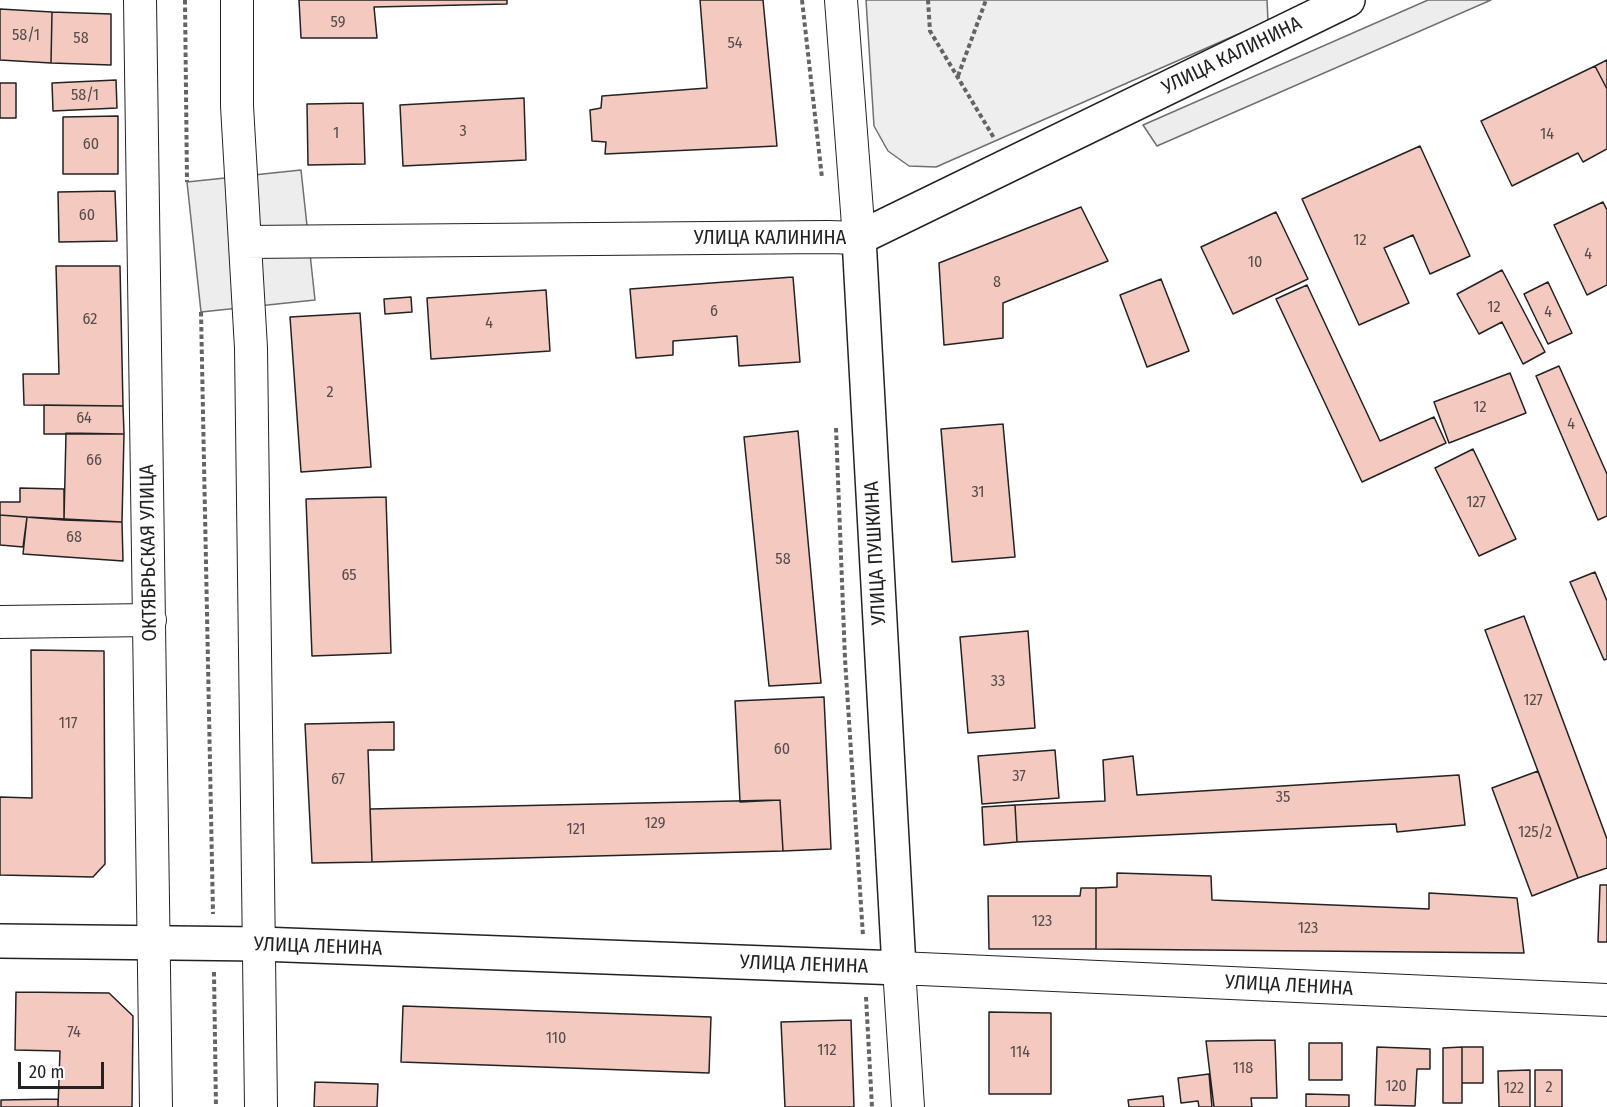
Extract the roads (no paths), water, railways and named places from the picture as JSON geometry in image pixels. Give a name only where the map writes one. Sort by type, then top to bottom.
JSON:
[{"type":"main road","name":"УЛИЦА КАЛИНИНА","points":[[859,238],[1348,0]]},
{"type":"main road","name":"УЛИЦА ПУШКИНА","points":[[859,238],[899,968]]},
{"type":"main road","name":"УЛИЦА ЛЕНИНА","points":[[0,941],[260,944],[899,968]]},
{"type":"street","name":"ОКТЯБРЬСКАЯ УЛИЦА","points":[[140,0],[156,1107]]},
{"type":"street","points":[[237,0],[237,105],[250,348],[261,1107]]},
{"type":"street","name":"УЛИЦА ПУШКИНА","points":[[841,0],[859,238]]},
{"type":"street","name":"УЛИЦА КАЛИНИНА","points":[[245,242],[859,238]]},
{"type":"street","points":[[0,622],[150,620]]},
{"type":"street","name":"УЛИЦА ПУШКИНА","points":[[899,968],[908,1107]]},
{"type":"street","name":"УЛИЦА ЛЕНИНА","points":[[899,968],[1607,1000]]}]
